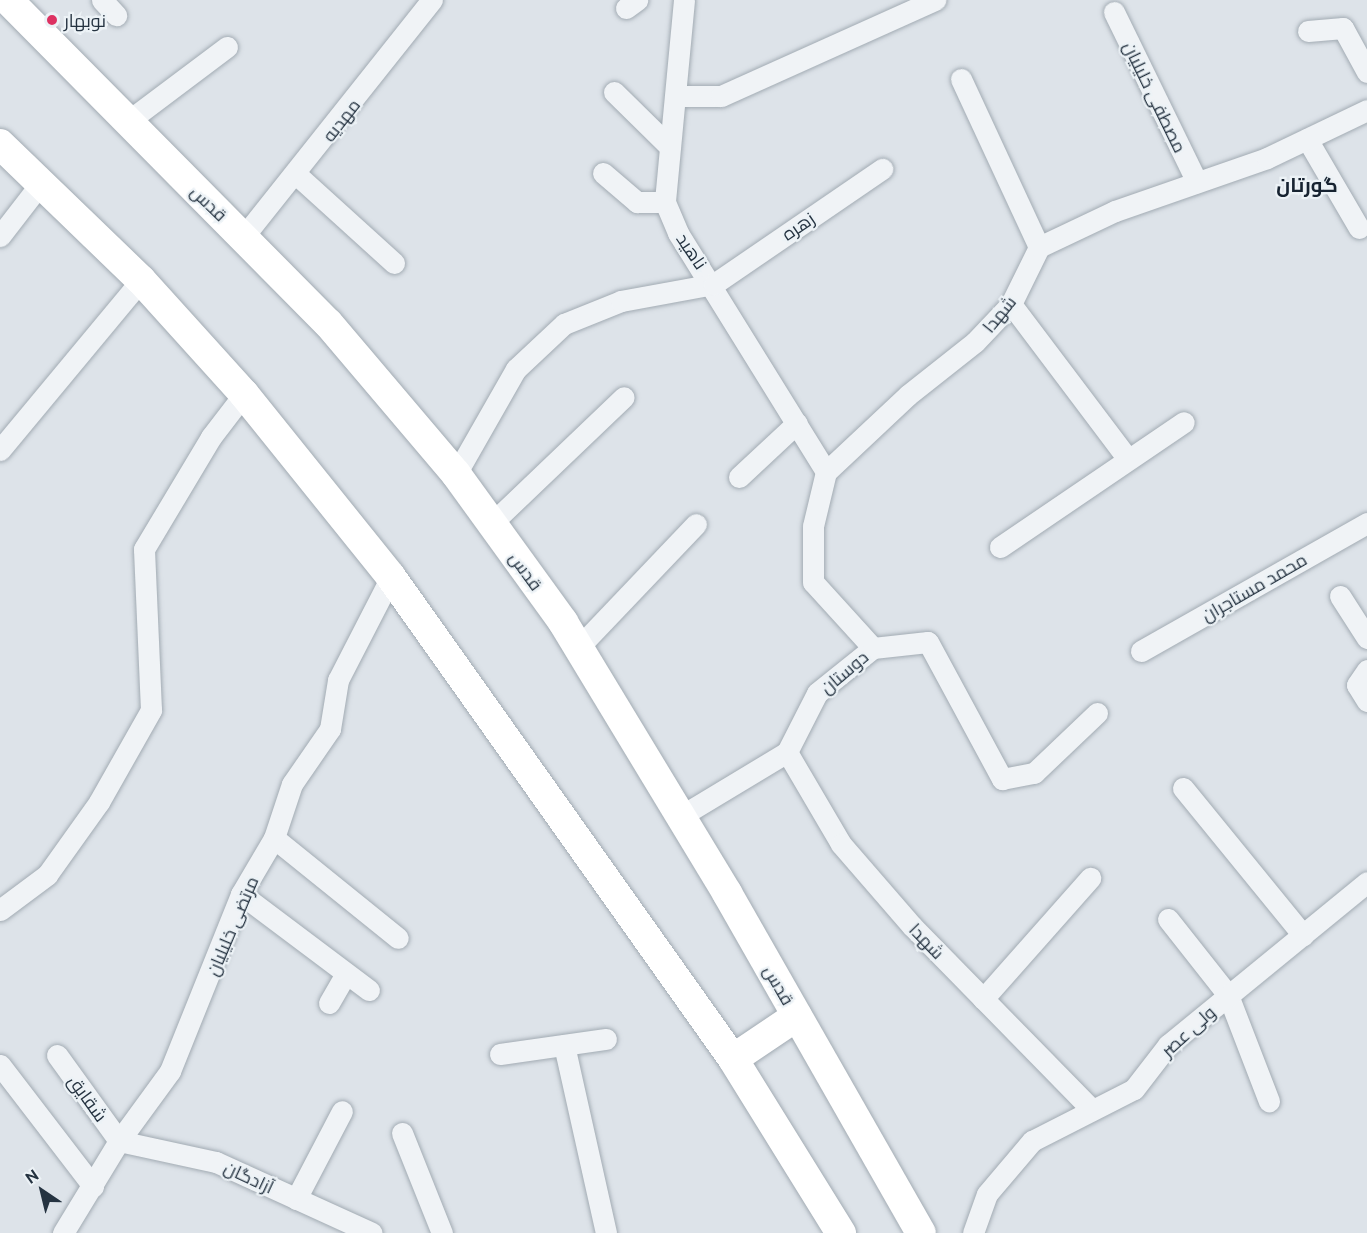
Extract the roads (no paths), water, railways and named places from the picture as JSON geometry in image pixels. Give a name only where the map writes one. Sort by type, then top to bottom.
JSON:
[{"type":"main road","name":"قدس","points":[[8,0],[328,323],[456,474],[578,648],[681,816],[921,1233]]},
{"type":"main road","points":[[0,144],[141,280],[244,394],[391,577],[733,1059],[841,1233]]},
{"type":"main road","points":[[733,1059],[797,1016]]},
{"type":"street","name":"مهدیه","points":[[244,236],[297,175],[432,0]]},
{"type":"street","name":"ناهید","points":[[684,0],[676,96],[669,146],[666,202],[678,233],[714,284],[826,472]]},
{"type":"street","points":[[676,96],[721,96],[935,0]]},
{"type":"street","name":"مصطفی خلیلیان","points":[[1114,12],[1197,182]]},
{"type":"street","points":[[1308,31],[1343,28],[1367,72]]},
{"type":"street","points":[[127,122],[227,47]]},
{"type":"street","points":[[961,80],[1039,247],[1115,211],[1306,139],[1367,110]]},
{"type":"street","points":[[614,92],[669,146]]},
{"type":"street","points":[[1306,139],[1359,228]]},
{"type":"street","name":"زهره","points":[[714,284],[882,169]]},
{"type":"street","points":[[603,173],[637,202],[666,202]]},
{"type":"street","points":[[297,175],[394,263]]},
{"type":"street","points":[[0,236],[41,183]]},
{"type":"street","name":"شهدا","points":[[826,472],[908,395],[975,342],[1011,304],[1039,247]]},
{"type":"street","points":[[0,450],[141,280]]},
{"type":"street","points":[[456,474],[516,369],[564,324],[621,301],[714,284]]},
{"type":"street","points":[[1011,304],[1128,459]]},
{"type":"street","points":[[0,910],[46,874],[99,802],[151,710],[144,549],[211,437],[244,394]]},
{"type":"street","points":[[492,523],[624,397]]},
{"type":"street","points":[[1000,547],[1184,422]]},
{"type":"street","points":[[739,477],[797,423]]},
{"type":"street","points":[[826,472],[813,526],[813,582],[873,648]]},
{"type":"street","name":"محمد مستاجران","points":[[1141,651],[1367,522]]},
{"type":"street","points":[[578,648],[696,524]]},
{"type":"street","name":"مرتضی خلیلیان","points":[[68,1232],[119,1141],[170,1071],[241,894],[274,838],[292,784],[330,729],[338,680],[391,577]]},
{"type":"street","points":[[1340,596],[1367,638]]},
{"type":"street","name":"دوستان","points":[[788,752],[817,693],[873,648],[928,642],[1002,779],[1034,774],[1096,713]]},
{"type":"street","points":[[1367,670],[1357,685],[1367,701]]},
{"type":"street","points":[[681,816],[788,752]]},
{"type":"street","name":"شهدا","points":[[788,752],[841,844],[983,999],[1092,1110]]},
{"type":"street","points":[[1183,788],[1303,935]]},
{"type":"street","points":[[274,838],[398,939]]},
{"type":"street","points":[[983,999],[1090,878]]},
{"type":"street","name":"ولی عصر","points":[[973,1233],[987,1194],[1032,1141],[1134,1089],[1168,1045],[1367,882]]},
{"type":"street","points":[[241,894],[369,990]]},
{"type":"street","points":[[1168,919],[1228,995],[1269,1101]]},
{"type":"street","points":[[329,1003],[346,973]]},
{"type":"street","points":[[500,1054],[606,1040]]},
{"type":"street","points":[[564,1045],[606,1233]]},
{"type":"street","name":"شقایق","points":[[57,1055],[119,1141]]},
{"type":"street","points":[[0,1065],[93,1186]]},
{"type":"street","points":[[296,1199],[342,1112]]},
{"type":"street","points":[[402,1133],[442,1233]]},
{"type":"street","name":"آزادگان","points":[[119,1141],[216,1162],[372,1233]]},
{"type":"place","name":"نوبهار","points":[[52,20]]},
{"type":"district","name":"گورتان","points":[[1307,184]]}]
